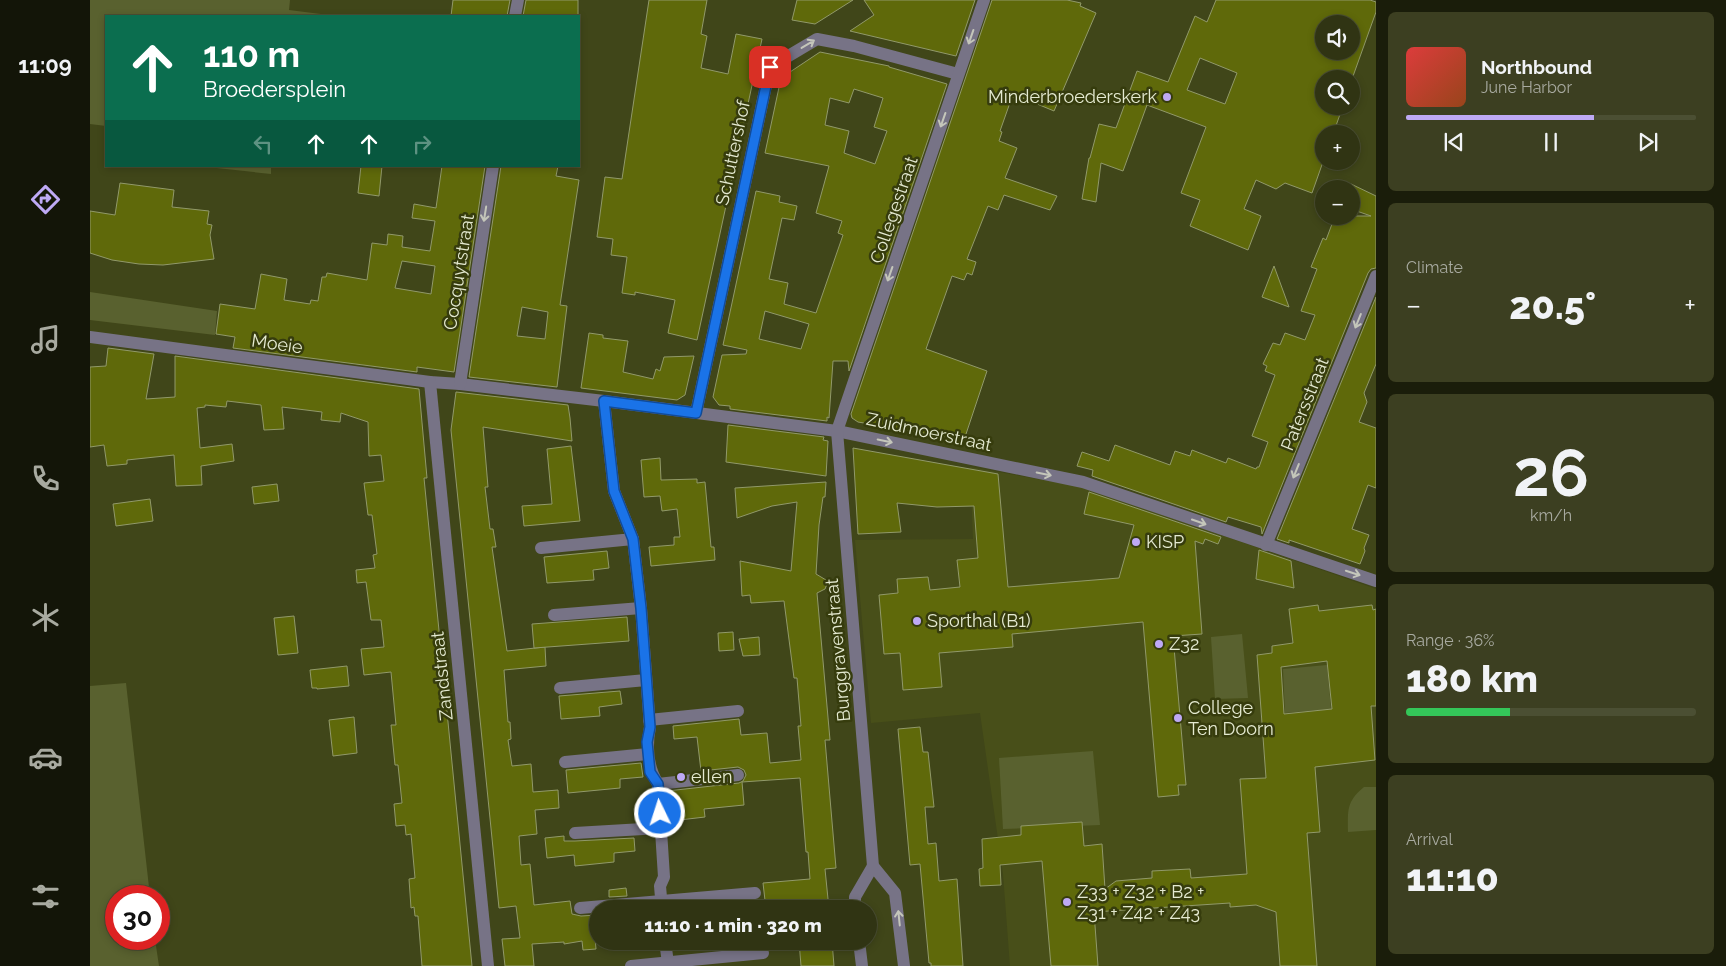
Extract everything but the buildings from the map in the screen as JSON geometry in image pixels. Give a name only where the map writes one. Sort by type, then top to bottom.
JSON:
[{"type":"street","points":[[515,15],[518,0]]},
{"type":"street","name":"Collegestraat","points":[[837,431],[984,0]]},
{"type":"street","name":"Schuttershof","points":[[696,413],[770,67],[817,39],[854,46],[958,74]]},
{"type":"street","name":"Cocquytstraat","points":[[460,384],[493,167]]},
{"type":"street","name":"Patersstraat","points":[[1266,544],[1376,276]]},
{"type":"street","name":"Moeie","points":[[90,337],[430,382],[460,384]]},
{"type":"street","name":"Zandstraat","points":[[430,382],[488,966]]},
{"type":"street","name":"Zuidmoerstraat","points":[[460,384],[837,431],[1083,482],[1376,581]]},
{"type":"street","points":[[604,401],[614,491],[633,539],[641,608],[649,720],[648,754],[650,772],[658,784],[664,877],[660,886],[661,900]]},
{"type":"street","name":"Burggravenstraat","points":[[837,431],[873,866]]},
{"type":"street","points":[[541,548],[633,539]]},
{"type":"street","points":[[554,615],[641,608]]},
{"type":"street","points":[[560,688],[646,680]]},
{"type":"street","points":[[649,720],[738,711]]},
{"type":"street","points":[[565,762],[648,754]]},
{"type":"street","points":[[658,784],[738,775]]},
{"type":"street","points":[[575,833],[660,828]]},
{"type":"street","points":[[855,900],[873,866],[895,893],[904,966]]},
{"type":"street","points":[[700,900],[754,893]]},
{"type":"street","points":[[580,908],[589,908]]},
{"type":"street","points":[[667,950],[668,963]]},
{"type":"street","points":[[860,950],[862,966]]},
{"type":"street","points":[[631,966],[763,953]]},
{"type":"shaded area","points":[[90,0],[290,0],[289,10],[329,15],[105,15],[105,126],[90,124]]},
{"type":"shaded area","points":[[207,167],[271,167],[271,174]]},
{"type":"shaded area","points":[[90,292],[217,311],[215,335],[90,320]]},
{"type":"shaded area","name":"College Ten Doorn","points":[[970,467],[1083,487],[1376,589],[1376,966],[1010,966],[1003,874],[980,713],[871,723],[855,540],[973,539]]},
{"type":"shaded area","points":[[1242,634],[1248,698],[1215,699],[1211,637]]},
{"type":"shaded area","points":[[1327,665],[1331,709],[1285,713],[1283,669]]},
{"type":"shaded area","points":[[126,683],[149,885],[105,885],[105,950],[157,950],[159,966],[90,966],[90,686]]},
{"type":"shaded area","points":[[1093,751],[1100,825],[1003,829],[999,758]]},
{"type":"shaded area","points":[[1364,787],[1376,787],[1376,830],[1348,832],[1349,807],[1354,797]]},
{"type":"place","name":"Minderbroederskerk","points":[[1167,97]]},
{"type":"place","name":"KISP","points":[[1136,542]]},
{"type":"place","name":"Sporthal (B1)","points":[[917,621]]},
{"type":"place","name":"Z32","points":[[1159,644]]},
{"type":"place","name":"College Ten Doorn","points":[[1178,718]]},
{"type":"place","name":"ellen","points":[[681,777]]},
{"type":"place","name":"Z33 + Z32 + B2 + Z31 + Z42 + Z43","points":[[1067,902]]},
{"type":"route","points":[[660,813],[658,784],[650,772],[647,742],[650,727],[641,608],[633,539],[614,491],[604,401],[696,413],[770,67]]}]
